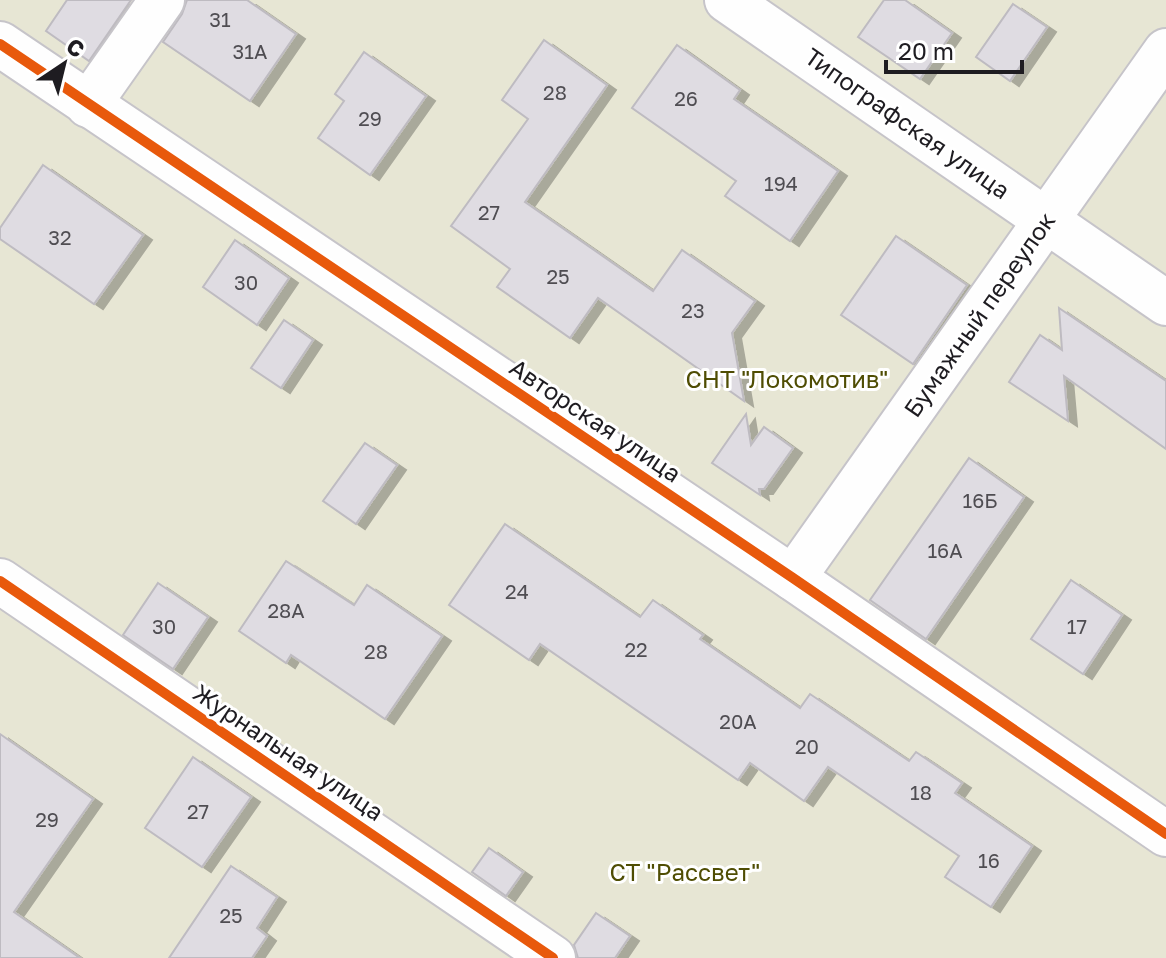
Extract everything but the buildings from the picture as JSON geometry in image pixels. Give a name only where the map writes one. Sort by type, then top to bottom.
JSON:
[{"type":"street","points":[[88,105],[162,0]]},
{"type":"street","name":"Типографская улица","points":[[727,0],[1166,303]]},
{"type":"street","name":"Авторская улица","points":[[0,44],[793,578],[1166,834]]},
{"type":"street","name":"Бумажный переулок","points":[[793,578],[1166,51]]},
{"type":"street","name":"Журнальная улица","points":[[0,581],[537,953]]},
{"type":"green space","name":"СНТ \"Локомотив\"","points":[[0,0],[1166,0],[1166,958],[0,958]]},
{"type":"cycle path","points":[[0,44],[793,578],[1166,834]]},
{"type":"cycle path","points":[[0,581],[553,958]]},
{"type":"park label","name":"СТ \"Рассвет\"","points":[[685,873]]}]
